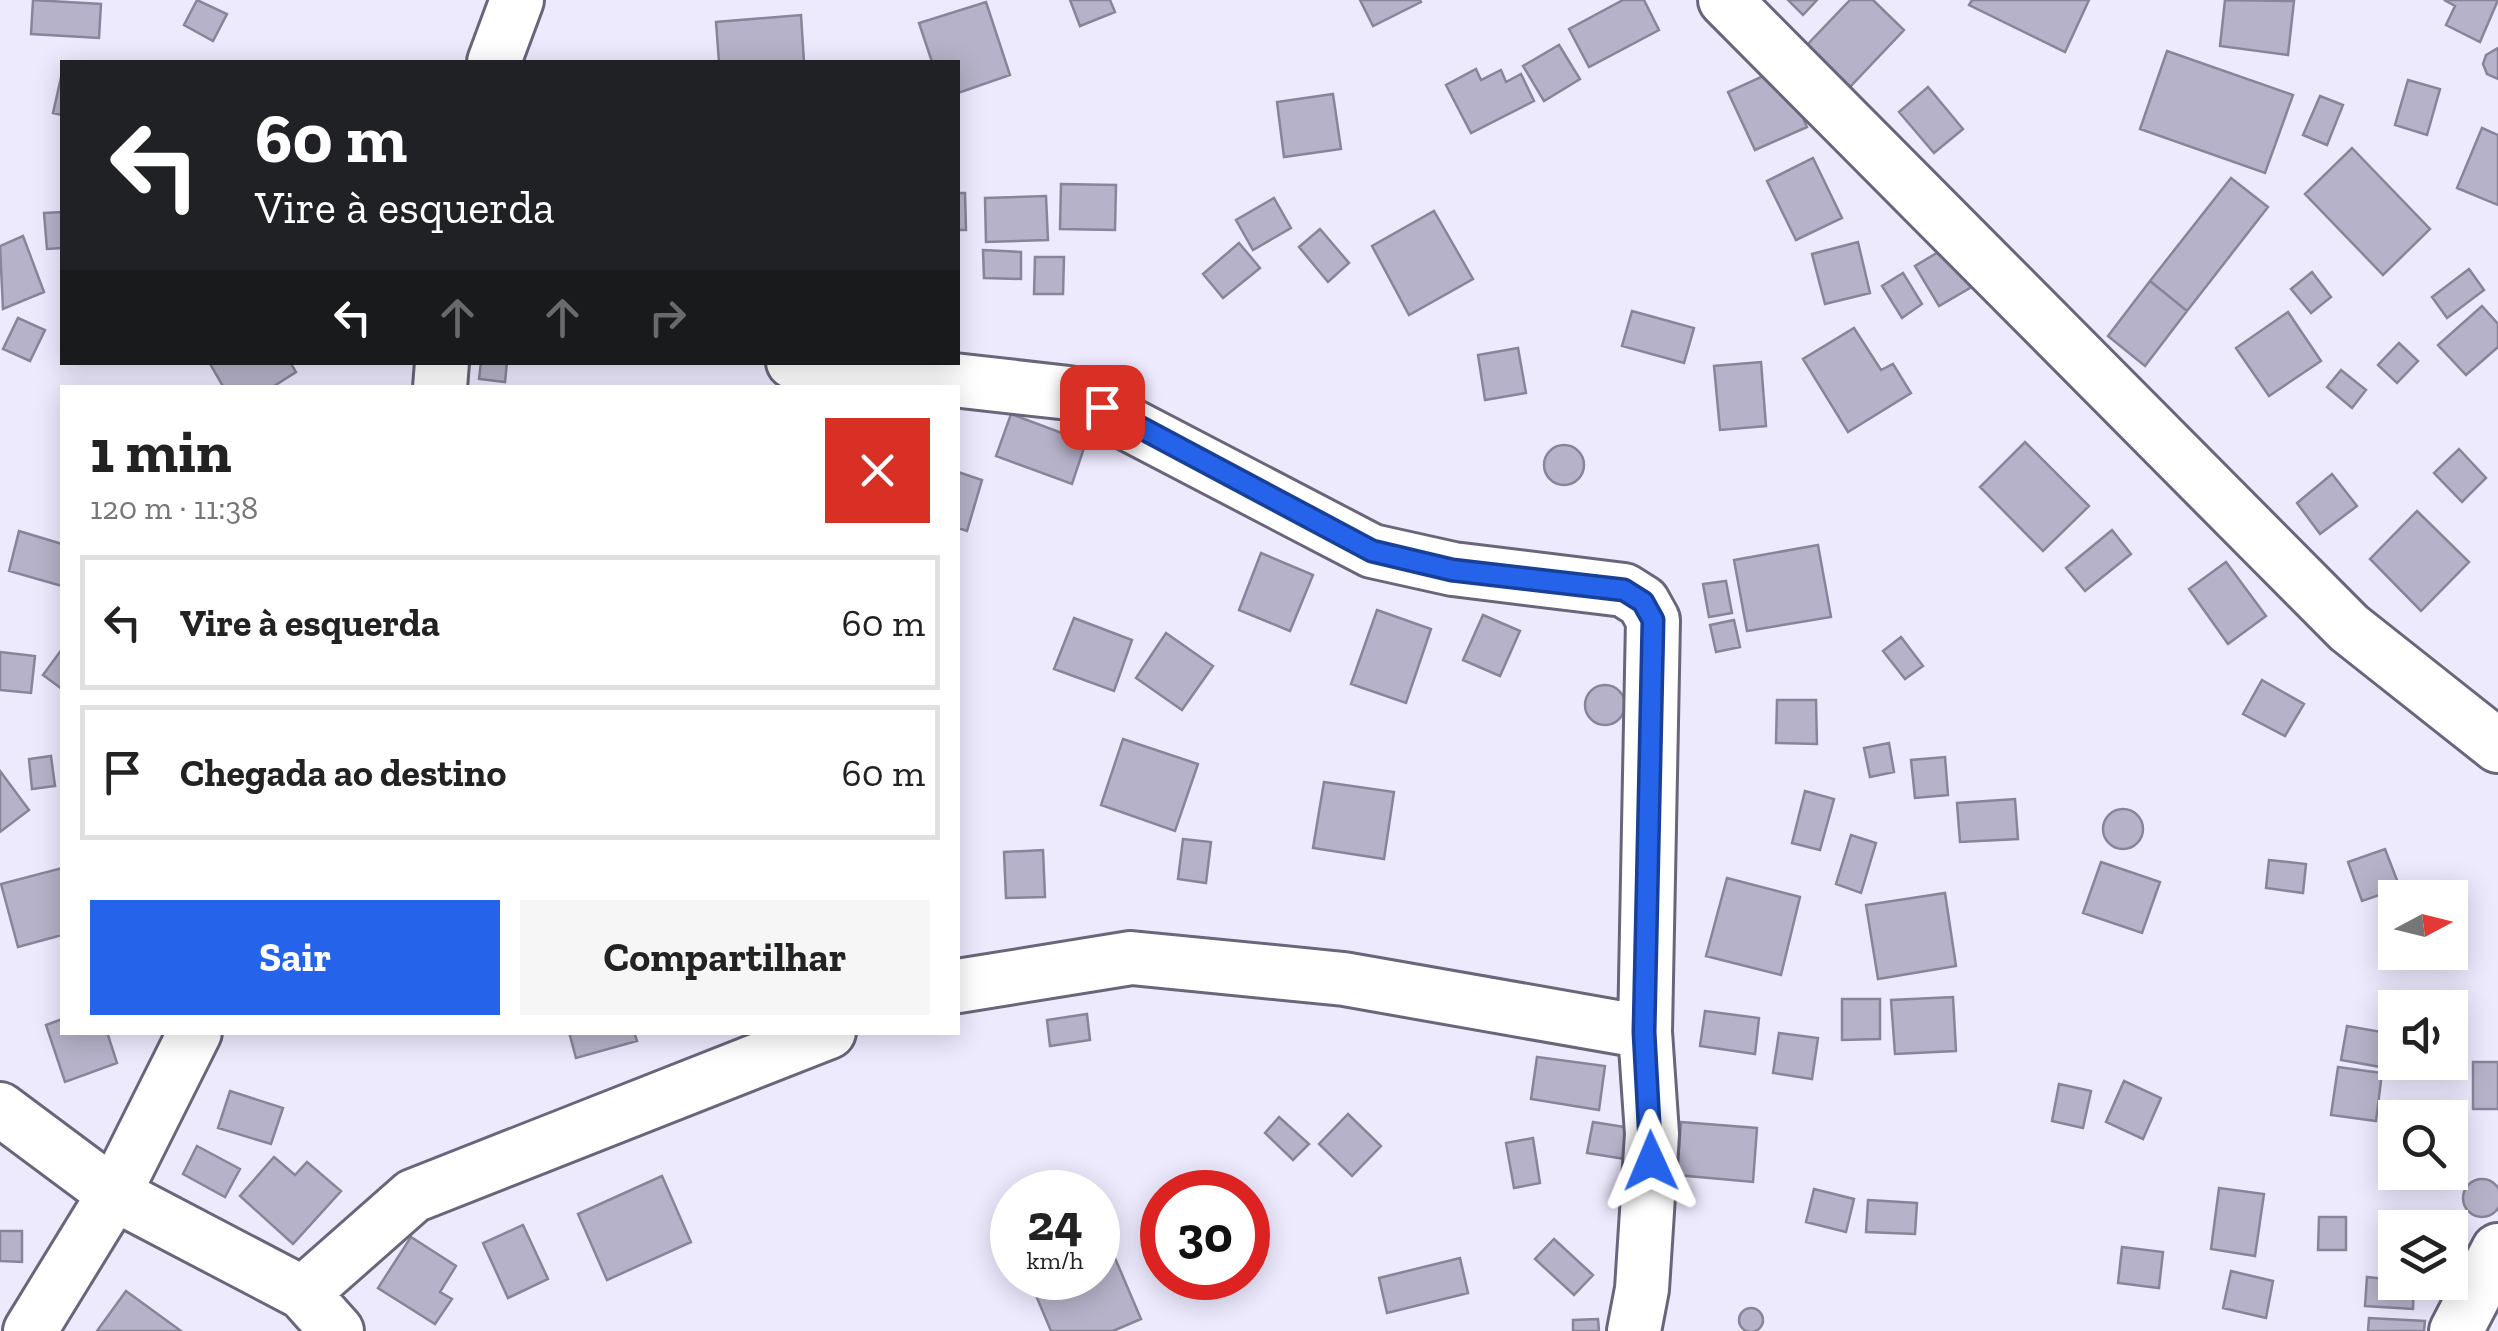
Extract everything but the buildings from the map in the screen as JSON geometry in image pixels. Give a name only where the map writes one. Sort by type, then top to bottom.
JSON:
[{"type":"street","points":[[495,60],[517,0]]},
{"type":"street","points":[[1725,0],[2349,628],[2498,746]]},
{"type":"street","points":[[820,365],[1069,393],[1372,551],[1452,570],[1624,590],[1643,602],[1653,620],[1644,1032],[1652,1134],[1642,1289],[1634,1331]]},
{"type":"street","points":[[960,986],[1131,958],[1344,978],[1644,1032]]},
{"type":"street","points":[[30,1331],[114,1194],[194,1035]]},
{"type":"street","points":[[0,1110],[114,1194],[320,1312],[413,1196],[821,1035]]},
{"type":"street","points":[[2456,1331],[2498,1250]]},
{"type":"route","points":[[1102,407],[1158,441],[1372,551],[1452,570],[1624,590],[1643,602],[1653,620],[1644,1032],[1651,1161]]}]
